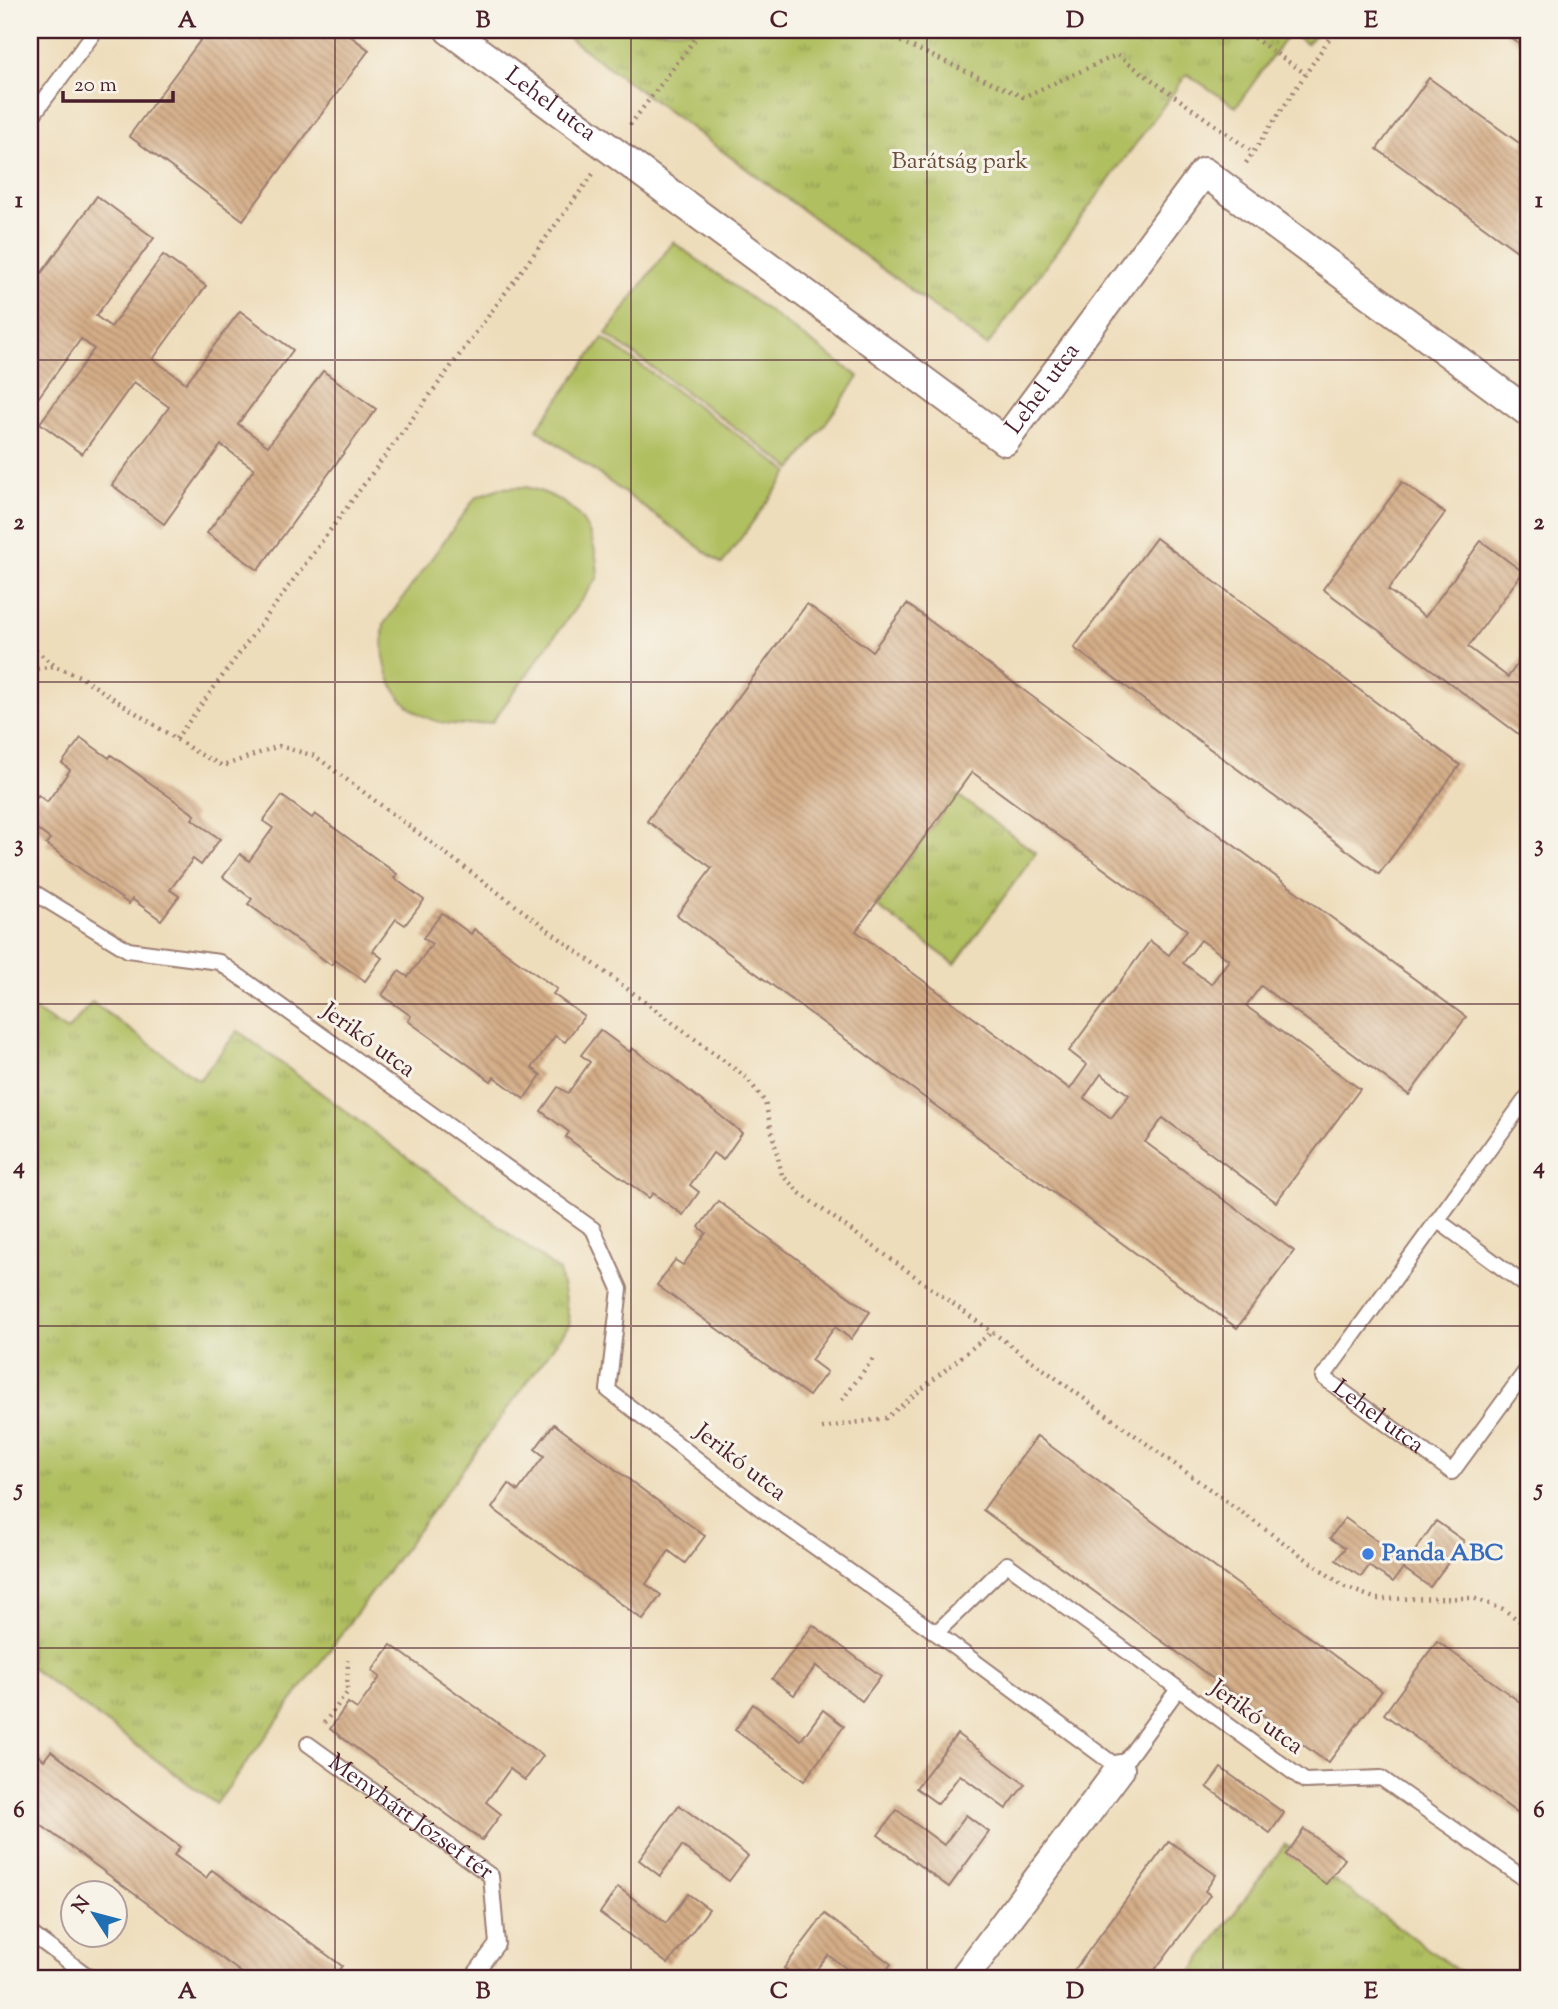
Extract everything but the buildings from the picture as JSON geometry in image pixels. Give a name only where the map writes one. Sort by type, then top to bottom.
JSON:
[{"type":"street","name":"Lehel utca","points":[[449,30],[1006,441],[1204,172],[1528,412]]},
{"type":"street","points":[[963,1979],[1120,1769]]},
{"type":"lane","points":[[30,119],[96,30]]},
{"type":"lane","name":"Jerikó utca","points":[[30,890],[128,950],[219,962],[593,1229],[620,1289],[608,1390],[760,1508],[936,1633],[1007,1564],[1305,1781],[1381,1778],[1528,1881]]},
{"type":"lane","name":"Lehel utca","points":[[1528,1096],[1323,1377],[1452,1472],[1528,1368]]},
{"type":"lane","points":[[1437,1220],[1528,1287]]},
{"type":"lane","points":[[936,1633],[1120,1769],[1178,1689]]},
{"type":"lane","name":"Menyhárt József tér","points":[[308,1744],[491,1876],[497,1944],[471,1979]]},
{"type":"lane","points":[[30,1933],[92,1979]]},
{"type":"path","points":[[176,739],[702,30]]},
{"type":"path","points":[[875,30],[1023,97],[1117,55],[1254,153]]},
{"type":"path","points":[[1242,30],[1306,74]]},
{"type":"path","points":[[1226,189],[1254,153],[1335,30]]},
{"type":"path","points":[[30,646],[54,666],[79,676],[223,766],[279,746],[315,757],[747,1078],[765,1102],[782,1175],[801,1194],[1345,1587],[1377,1599],[1473,1598],[1503,1609],[1528,1627]]},
{"type":"path","points":[[30,670],[54,666]]},
{"type":"path","points":[[822,1428],[886,1418],[992,1332]]},
{"type":"path","points":[[842,1400],[875,1356]]},
{"type":"path","points":[[328,1717],[347,1693],[348,1660]]},
{"type":"green space","name":"Barátság park","points":[[558,30],[1318,30],[1307,44],[1290,32],[1236,107],[1187,74],[987,346]]},
{"type":"green space","points":[[673,242],[859,377],[792,469],[606,334]]},
{"type":"green space","points":[[603,338],[789,472],[722,564],[537,429]]},
{"type":"green space","points":[[526,487],[558,499],[580,517],[593,543],[598,577],[492,722],[466,725],[444,723],[424,716],[408,706],[396,691],[387,672],[383,650],[384,624],[476,497],[500,488]]},
{"type":"green space","points":[[956,794],[1036,853],[955,964],[875,905]]},
{"type":"green space","points":[[92,1002],[199,1080],[238,1031],[559,1271],[570,1324],[216,1804],[30,1667],[30,1013],[33,1009],[67,1031]]},
{"type":"green space","points":[[1285,1844],[1469,1979],[1186,1979]]},
{"type":"place","name":"Panda ABC","points":[[1368,1554]]}]
